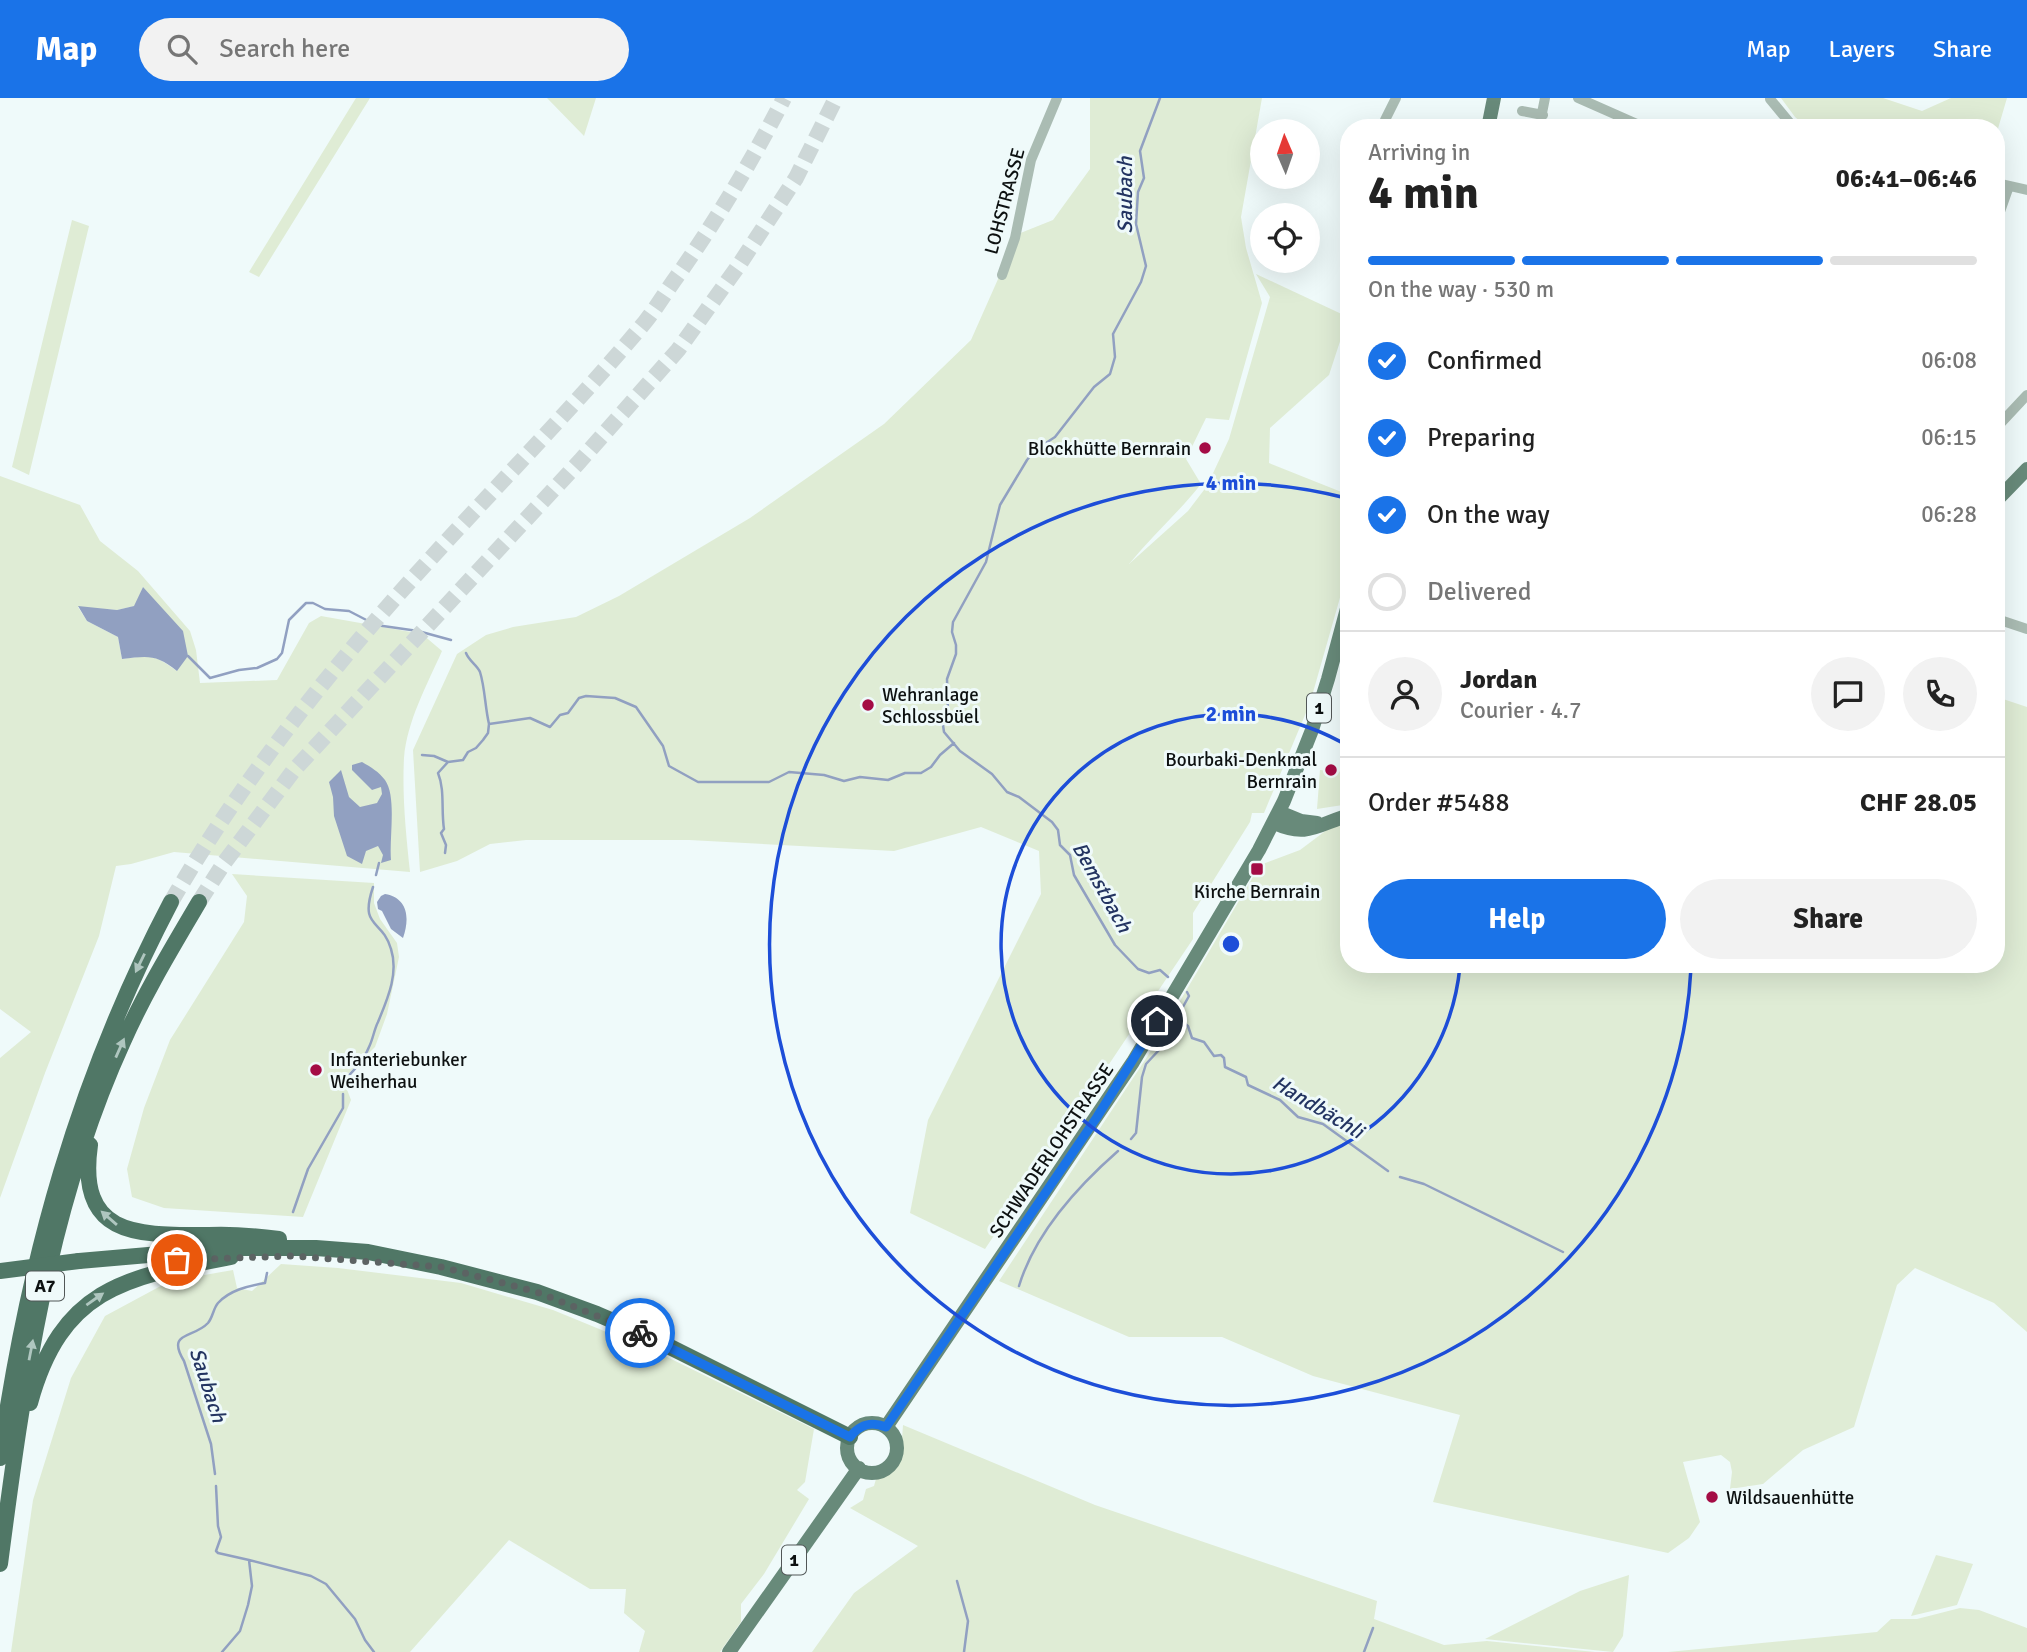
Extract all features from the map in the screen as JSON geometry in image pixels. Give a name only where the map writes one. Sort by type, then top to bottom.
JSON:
[{"type":"highway","name":"A7","points":[[0,1381],[24,1315],[55,1188],[81,1104],[118,1012],[171,902]]},
{"type":"highway","name":"A7","points":[[6,1462],[67,1197],[95,1111],[122,1042],[199,902]]},
{"type":"highway","name":"A7","points":[[95,1111],[88,1165],[89,1185],[100,1209],[122,1228],[136,1233],[160,1235],[254,1236],[368,1252],[442,1267]]},
{"type":"highway","name":"A7","points":[[0,1271],[249,1248],[316,1248],[368,1252]]},
{"type":"highway","name":"A7","points":[[0,1280],[78,1265],[231,1257],[312,1256],[442,1267]]},
{"type":"highway","name":"A7","points":[[6,1462],[42,1366],[59,1334],[82,1309],[99,1295],[132,1279],[231,1257]]},
{"type":"highway","points":[[442,1267],[537,1292],[597,1314],[648,1336],[850,1437]]},
{"type":"highway","name":"A7","points":[[0,1564],[6,1462],[24,1315]]},
{"type":"main road","points":[[1490,119],[1494,98]]},
{"type":"main road","points":[[2005,492],[2027,469]]},
{"type":"main road","name":"1","points":[[1276,817],[1311,730],[1340,634]]},
{"type":"main road","points":[[1276,817],[1289,830],[1300,831],[1340,819]]},
{"type":"main road","name":"SCHWADERLOHSTRASSE","points":[[886,1427],[1133,1062],[1276,817]]},
{"type":"main road","points":[[878,1424],[886,1427],[897,1444],[895,1458],[883,1470],[875,1472],[859,1468],[849,1458],[850,1437],[862,1425],[878,1424]]},
{"type":"main road","name":"1","points":[[729,1652],[859,1468]]},
{"type":"street","name":"LOHSTRASSE","points":[[1002,275],[1015,238],[1031,160],[1057,98]]},
{"type":"street","points":[[1386,119],[1396,98]]},
{"type":"street","points":[[1542,119],[1545,98]]},
{"type":"street","points":[[1578,98],[1626,119]]},
{"type":"street","points":[[1770,99],[1787,119]]},
{"type":"street","points":[[1522,111],[1543,115]]},
{"type":"street","points":[[2005,185],[2027,190]]},
{"type":"street","points":[[2005,197],[2009,186]]},
{"type":"street","points":[[2005,418],[2027,395]]},
{"type":"street","points":[[2005,622],[2027,629]]},
{"type":"green space","points":[[356,98],[370,98],[259,277],[249,272]]},
{"type":"green space","points":[[547,98],[596,98],[584,136]]},
{"type":"green space","points":[[1090,98],[1262,98],[1258,119],[1250,119],[1250,166],[1241,217],[1250,273],[1253,273],[1262,303],[1229,420],[1206,418],[1186,459],[1201,484],[1129,564],[1188,511],[1207,486],[1229,439],[1270,297],[1256,274],[1340,313],[1340,341],[1329,375],[1270,428],[1269,463],[1340,491],[1340,598],[1310,703],[1264,813],[1252,813],[1250,822],[1193,913],[1193,939],[985,1249],[910,1213],[928,1120],[1041,894],[1039,851],[981,827],[894,851],[689,840],[526,840],[490,844],[457,861],[420,872],[413,750],[457,654],[486,635],[513,627],[576,617],[619,596],[750,518],[884,424],[971,340],[1018,234],[1053,220],[1090,169]]},
{"type":"green space","points":[[1781,98],[1883,98],[1922,111],[1951,98],[2007,98],[2001,119],[1795,117]]},
{"type":"green space","points":[[72,220],[89,226],[29,475],[12,467]]},
{"type":"green space","points":[[0,476],[80,505],[100,541],[138,571],[190,631],[196,650],[200,683],[277,680],[309,623],[321,616],[422,634],[442,651],[418,703],[406,744],[404,801],[410,872],[174,852],[116,866],[99,936],[0,1198],[0,1058],[31,1032],[0,1009]],"holes":[[[143,587],[177,671],[151,657],[122,659],[118,637],[87,621],[78,607],[117,610],[135,606]]]},
{"type":"green space","points":[[2005,700],[2027,707],[2027,1332],[1994,1303],[1915,1268],[1897,1285],[1854,1427],[1803,1450],[1763,1484],[1730,1489],[1730,1462],[1721,1455],[1683,1462],[1700,1522],[1689,1538],[1668,1553],[1433,1502],[1460,1415],[1313,1376],[1222,1337],[1129,1337],[999,1281],[1147,1057],[1260,865],[1300,850],[1332,826],[1340,825],[1340,973],[2005,973]]},
{"type":"green space","points":[[1320,770],[1340,772],[1340,805],[1317,809]]},
{"type":"green space","points":[[232,874],[374,883],[374,903],[380,919],[397,943],[399,957],[387,1014],[375,1047],[343,1079],[351,1100],[303,1217],[164,1208],[132,1197],[127,1169],[144,1108],[170,1040],[244,922],[247,896]]},
{"type":"green space","points":[[281,1264],[461,1283],[553,1310],[665,1356],[814,1429],[805,1482],[797,1490],[809,1499],[764,1574],[741,1604],[741,1622],[720,1652],[639,1652],[645,1631],[624,1613],[626,1589],[590,1589],[509,1540],[410,1652],[11,1652],[33,1500],[71,1378],[105,1316],[170,1281],[233,1270],[237,1288],[252,1291]]},
{"type":"green space","points":[[903,1425],[1095,1505],[1377,1601],[1374,1619],[1444,1645],[1487,1641],[1595,1652],[812,1652],[854,1593],[918,1546],[850,1508],[863,1500],[866,1489],[874,1486],[876,1479],[895,1463],[900,1451]]},
{"type":"green space","points":[[1936,1555],[1973,1564],[1957,1605],[1911,1616]]},
{"type":"green space","points":[[1629,1575],[1623,1636],[1613,1652],[1485,1639],[1580,1591]]},
{"type":"green space","points":[[1960,1608],[1979,1610],[2027,1628],[2027,1652],[1668,1652],[1877,1632],[1891,1619],[1917,1619]]},
{"type":"water","points":[[143,587],[183,631],[188,656],[177,671],[151,657],[122,659],[118,637],[87,621],[78,606],[117,610],[134,606]]},
{"type":"water","points":[[362,762],[383,777],[391,797],[391,860],[381,863],[383,855],[378,846],[366,851],[362,864],[347,856],[334,816],[329,782],[341,770],[349,797],[360,807],[377,803],[382,794],[381,787],[372,790],[352,770],[352,765]]},
{"type":"water","points":[[385,894],[393,896],[403,904],[406,923],[403,938],[391,929],[382,911],[378,909],[377,902]]},
{"type":"waterway","name":"Saubach","points":[[1160,98],[1140,151],[1144,178],[1138,192],[1136,224],[1146,266],[1141,282],[1113,334],[1115,357],[1110,374],[1094,387],[1055,437],[1035,450],[1000,505],[986,562],[953,622],[956,654],[947,679],[948,713],[943,725],[944,732],[960,751],[992,774],[1007,792],[1019,797],[1052,822],[1058,830],[1060,845],[1070,855],[1074,875],[1115,945],[1138,969],[1149,973],[1160,970],[1168,977]]},
{"type":"waterway","points":[[188,656],[210,678],[257,668],[277,659],[282,653],[289,620],[306,603],[313,603],[325,609],[349,611],[376,625],[418,631],[451,640]]},
{"type":"waterway","name":"Saubach","points":[[466,653],[480,672],[489,724],[530,718],[550,727],[560,715],[568,713],[579,698],[615,698],[636,707],[663,746],[669,766],[698,782],[769,782],[789,772],[824,775],[844,781],[860,777],[888,780],[905,773],[921,773],[931,767],[954,743]]},
{"type":"waterway","name":"Saubach","points":[[445,853],[446,845],[441,833],[444,829],[438,773],[448,762],[463,760],[468,752],[476,748],[488,733],[489,724]]},
{"type":"waterway","points":[[422,755],[434,756],[448,762]]},
{"type":"waterway","points":[[376,875],[379,863]]},
{"type":"waterway","name":"Saubach","points":[[339,1085],[366,1053],[393,977],[391,949],[387,939],[370,917],[369,900],[373,887]]},
{"type":"waterway","name":"Bemstbach","points":[[1131,1139],[1136,1133],[1146,1064],[1159,1050],[1189,996],[1187,992]]},
{"type":"waterway","name":"Handbächli","points":[[1177,1018],[1188,1026],[1192,1038],[1204,1042],[1214,1056],[1221,1055],[1224,1058],[1225,1067],[1246,1077],[1248,1085],[1280,1100],[1298,1117],[1323,1124],[1388,1171]]},
{"type":"waterway","name":"Saubach","points":[[293,1212],[308,1169],[343,1108],[343,1094]]},
{"type":"waterway","name":"Bemstbach","points":[[1019,1286],[1035,1248],[1059,1212],[1087,1180],[1118,1151]]},
{"type":"waterway","name":"Handbächli","points":[[1400,1177],[1424,1184],[1563,1252]]},
{"type":"waterway","name":"Saubach","points":[[215,1474],[211,1444],[178,1345],[184,1337],[208,1323],[216,1305],[223,1299],[240,1289],[265,1283],[267,1273]]},
{"type":"waterway","name":"Saubach","points":[[216,1486],[221,1537],[216,1551],[249,1560],[252,1586],[240,1631],[222,1652]]},
{"type":"waterway","name":"Saubach","points":[[249,1560],[311,1576],[326,1584],[355,1619],[374,1652]]},
{"type":"waterway","points":[[957,1581],[968,1621],[964,1652]]},
{"type":"waterway","points":[[1364,1652],[1373,1628]]},
{"type":"tunnel","points":[[171,902],[218,826],[325,681],[383,612],[581,396],[649,316],[721,210],[784,98]]},
{"type":"tunnel","points":[[199,902],[224,863],[294,770],[580,461],[678,350],[739,265],[796,178],[836,98]]},
{"type":"way so far","points":[[177,1260],[291,1256],[442,1267],[537,1292],[583,1308],[640,1333]]},
{"type":"place","name":"Blockhütte Bernrain","points":[[1205,448]]},
{"type":"place","name":"Wehranlage Schlossbüel","points":[[868,705]]},
{"type":"place","name":"Bourbaki-Denkmal Bernrain","points":[[1331,770]]},
{"type":"place","name":"Kirche Bernrain","points":[[1257,869]]},
{"type":"place","name":"Infanteriebunker Weiherhau","points":[[316,1070]]},
{"type":"place","name":"Wildsauenhütte","points":[[1712,1497]]},
{"type":"route","points":[[640,1333],[850,1437],[862,1425],[870,1423],[886,1427],[1097,1117],[1157,1021]]}]
